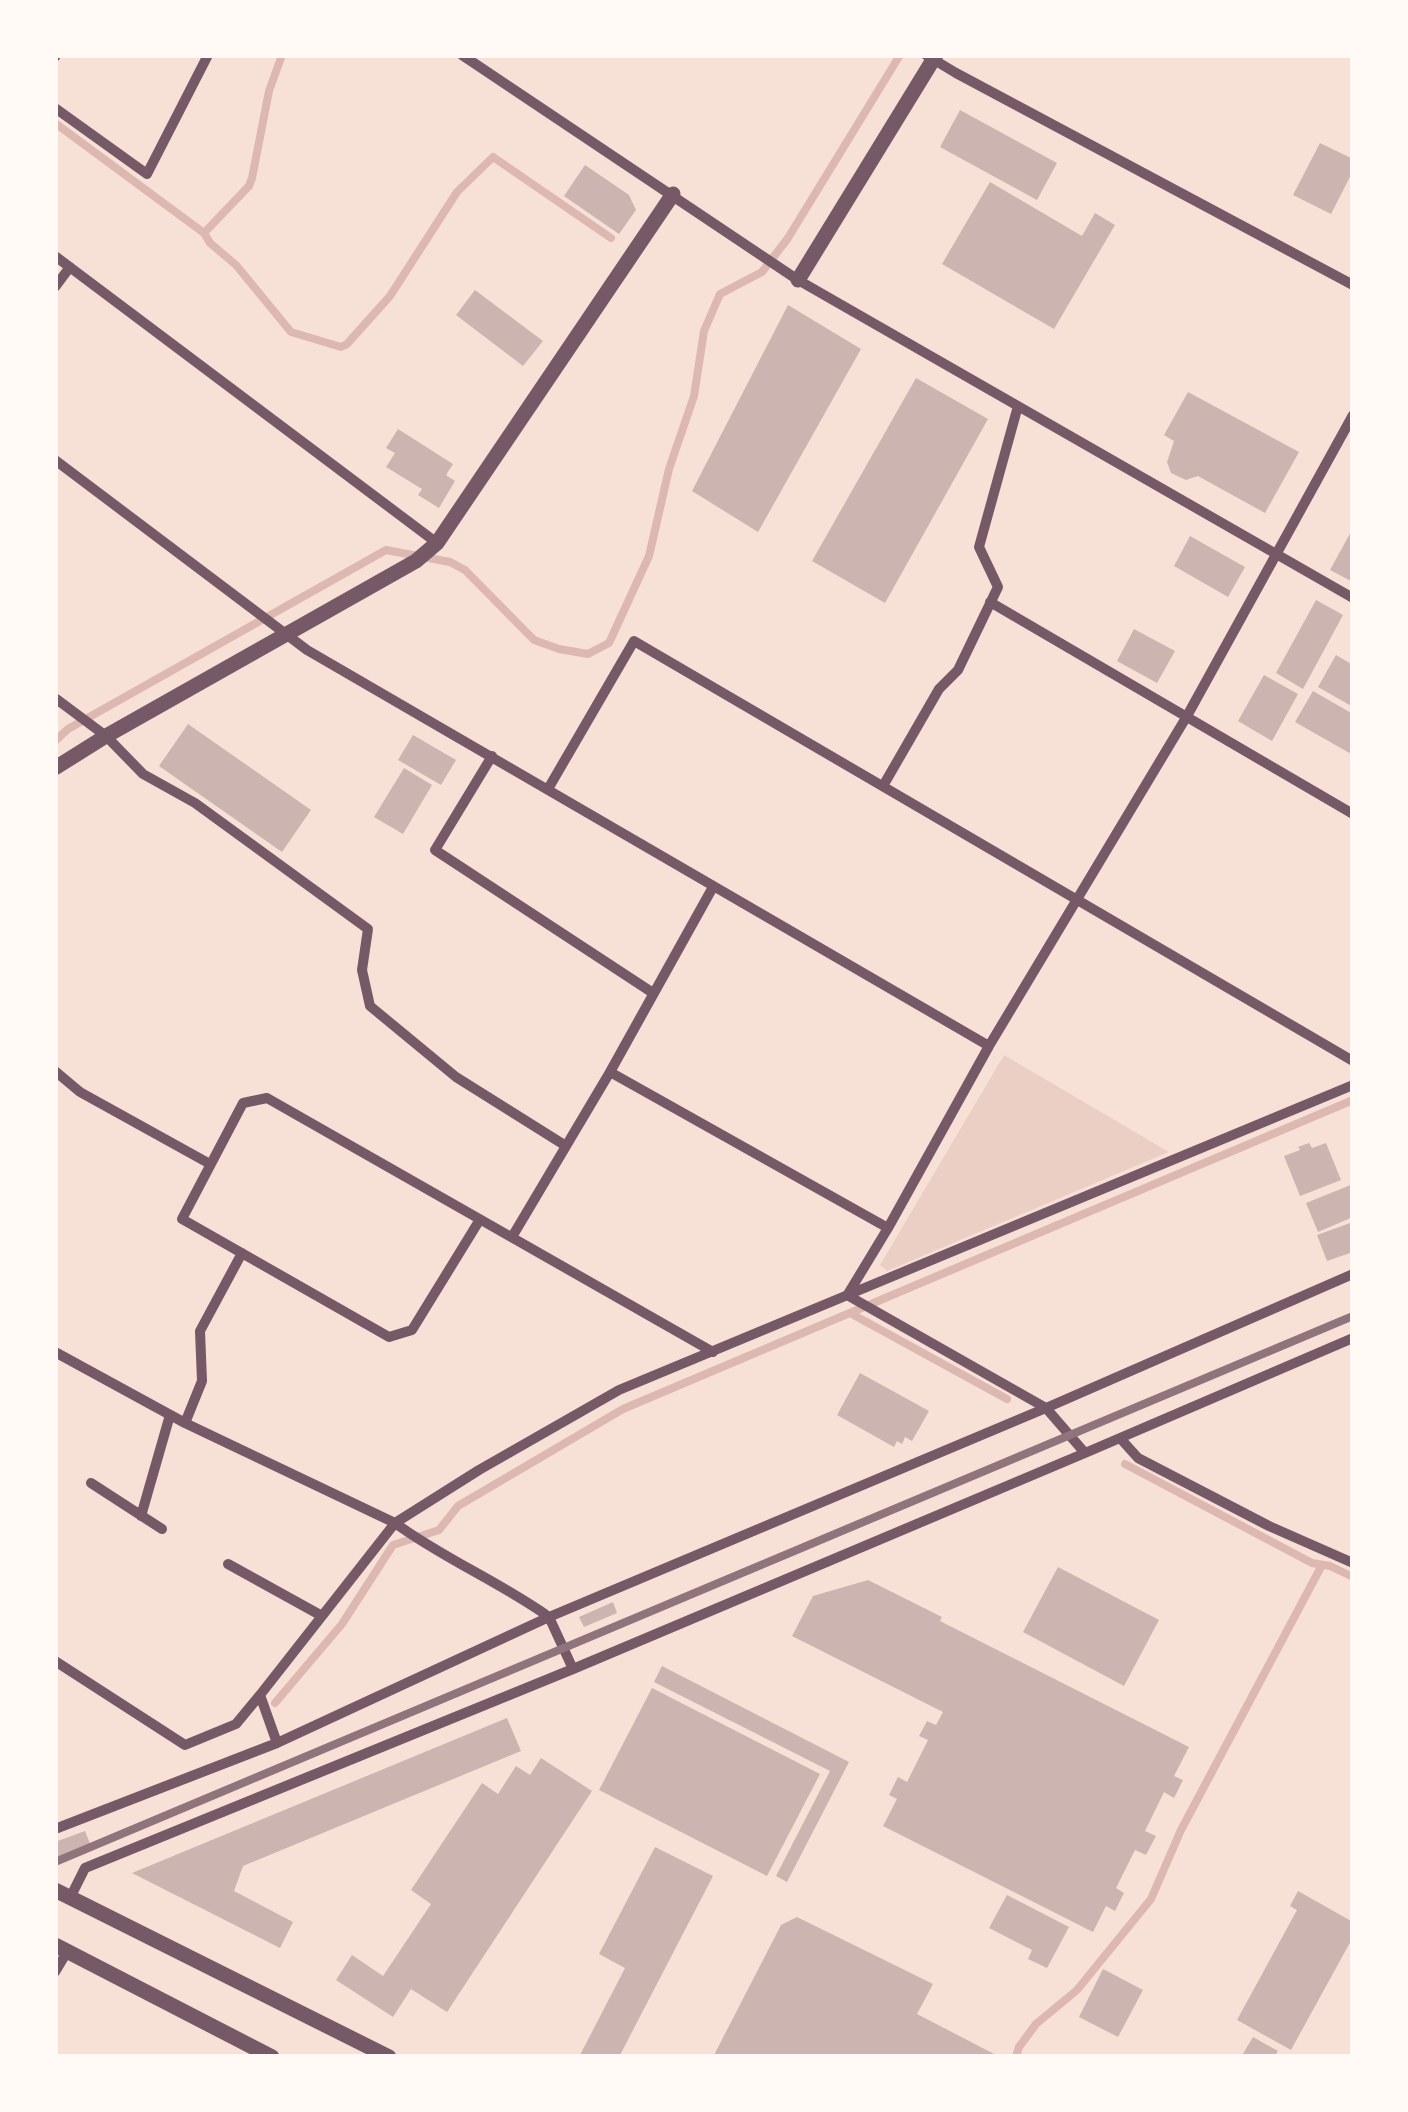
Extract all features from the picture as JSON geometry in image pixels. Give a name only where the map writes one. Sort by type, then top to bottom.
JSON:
[{"type":"street","points":[[55,108],[147,174],[208,55]]},
{"type":"street","points":[[462,55],[798,280],[1353,598]]},
{"type":"street","points":[[798,280],[932,56],[1353,286]]},
{"type":"street","points":[[55,768],[426,552],[672,194]]},
{"type":"street","points":[[55,256],[426,552]]},
{"type":"street","points":[[55,287],[70,267]]},
{"type":"street","points":[[883,786],[939,689],[958,670],[998,587],[979,547],[1018,406]]},
{"type":"street","points":[[847,1295],[989,1046],[1187,716],[1353,415]]},
{"type":"street","points":[[55,460],[307,650],[989,1046]]},
{"type":"street","points":[[990,602],[1353,814]]},
{"type":"street","points":[[548,789],[634,640],[1353,1061]]},
{"type":"street","points":[[55,698],[106,736],[143,774],[195,803],[368,929],[362,970],[370,1006],[456,1077],[566,1146]]},
{"type":"street","points":[[492,756],[435,850],[653,994]]},
{"type":"street","points":[[512,1238],[713,886]]},
{"type":"street","points":[[55,1071],[80,1092],[210,1164]]},
{"type":"street","points":[[610,1072],[888,1228]]},
{"type":"street","points":[[55,1661],[186,1745],[236,1724],[396,1523],[479,1470],[619,1390],[1353,1085]]},
{"type":"street","points":[[479,1221],[412,1330],[389,1337],[182,1218],[243,1104],[267,1098],[713,1352]]},
{"type":"street","points":[[184,1423],[202,1381],[200,1331],[242,1253]]},
{"type":"street","points":[[55,1829],[277,1742],[549,1617],[1353,1274]]},
{"type":"street","points":[[847,1295],[1046,1408],[1085,1453]]},
{"type":"street","points":[[389,2057],[63,1894],[85,1868],[573,1669],[1353,1338]]},
{"type":"street","points":[[55,1352],[184,1423],[396,1523],[526,1601],[549,1617],[573,1669]]},
{"type":"street","points":[[141,1516],[170,1415]]},
{"type":"street","points":[[1120,1438],[1138,1458],[1269,1526],[1353,1563]]},
{"type":"street","points":[[90,1482],[162,1529]]},
{"type":"street","points":[[228,1564],[322,1616]]},
{"type":"street","points":[[260,1695],[277,1742]]},
{"type":"street","points":[[55,1972],[61,1949],[272,2057]]},
{"type":"shaded area","points":[[1004,1055],[1169,1152],[887,1271],[880,1265]]},
{"type":"building","points":[[960,110],[1057,163],[1037,200],[940,147]]},
{"type":"building","points":[[1320,143],[1353,159],[1353,171],[1331,214],[1293,195]]},
{"type":"building","points":[[585,165],[629,195],[636,210],[619,234],[564,196]]},
{"type":"building","points":[[990,182],[1082,236],[1095,213],[1115,225],[1054,329],[942,264]]},
{"type":"building","points":[[475,290],[543,341],[523,366],[456,315]]},
{"type":"building","points":[[788,305],[861,349],[758,532],[692,491]]},
{"type":"building","points":[[916,378],[988,419],[885,603],[812,561]]},
{"type":"building","points":[[1188,392],[1299,452],[1265,513],[1198,476],[1186,480],[1171,473],[1167,462],[1174,441],[1164,435]]},
{"type":"building","points":[[398,429],[453,464],[446,475],[455,481],[439,508],[418,495],[422,489],[386,467],[395,453],[386,448]]},
{"type":"building","points":[[1353,528],[1353,582],[1330,570]]},
{"type":"building","points":[[1190,536],[1245,567],[1228,597],[1174,566]]},
{"type":"building","points":[[1316,600],[1343,615],[1303,689],[1276,673]]},
{"type":"building","points":[[1134,629],[1175,651],[1157,683],[1117,661]]},
{"type":"building","points":[[1336,655],[1353,665],[1353,707],[1318,687]]},
{"type":"building","points":[[1264,675],[1298,694],[1272,741],[1238,721]]},
{"type":"building","points":[[1313,691],[1353,714],[1353,755],[1295,722]]},
{"type":"building","points":[[188,724],[311,810],[282,852],[159,766]]},
{"type":"building","points":[[413,735],[456,760],[441,785],[398,760]]},
{"type":"building","points":[[404,768],[432,785],[403,834],[374,817]]},
{"type":"building","points":[[1309,1143],[1312,1148],[1326,1143],[1341,1180],[1300,1196],[1284,1156]]},
{"type":"building","points":[[1353,1184],[1353,1217],[1318,1232],[1306,1203]]},
{"type":"building","points":[[1353,1222],[1353,1252],[1327,1261],[1317,1235]]},
{"type":"building","points":[[860,1373],[929,1411],[912,1441],[905,1437],[902,1444],[897,1441],[894,1447],[837,1415]]},
{"type":"building","points":[[1058,1567],[1159,1620],[1124,1686],[1023,1632]]},
{"type":"building","points":[[868,1580],[942,1617],[940,1621],[1189,1747],[1174,1776],[1183,1780],[1174,1798],[1164,1792],[1145,1831],[1156,1836],[1146,1855],[1135,1850],[1116,1888],[1124,1893],[1115,1911],[1106,1906],[1093,1932],[883,1826],[897,1799],[889,1795],[898,1777],[907,1782],[928,1740],[919,1736],[927,1721],[936,1725],[943,1712],[792,1636],[813,1596]]},
{"type":"building","points":[[613,1602],[617,1613],[584,1627],[579,1617]]},
{"type":"building","points":[[662,1666],[849,1762],[787,1882],[776,1876],[830,1771],[654,1682]]},
{"type":"building","points":[[652,1688],[820,1774],[767,1876],[599,1790]]},
{"type":"building","points":[[507,1718],[521,1751],[243,1866],[234,1891],[293,1922],[280,1948],[132,1873]]},
{"type":"building","points":[[541,1758],[592,1791],[447,2012],[411,1989],[393,2017],[336,1980],[352,1955],[383,1976],[431,1904],[411,1890],[482,1783],[498,1794],[516,1766],[530,1775]]},
{"type":"building","points":[[85,1831],[92,1849],[57,1862],[55,1842]]},
{"type":"building","points":[[655,1847],[713,1876],[619,2057],[579,2057],[625,1968],[599,1954]]},
{"type":"building","points":[[1298,1891],[1353,1922],[1353,1937],[1291,2050],[1237,2020],[1297,1910],[1290,1906]]},
{"type":"building","points":[[1007,1895],[1069,1927],[1047,1968],[1028,1959],[1032,1950],[989,1928]]},
{"type":"building","points":[[797,1917],[933,1984],[917,2014],[1000,2057],[713,2057],[781,1925]]},
{"type":"building","points":[[1103,1969],[1143,1990],[1118,2037],[1079,2017]]},
{"type":"building","points":[[1253,2037],[1278,2051],[1274,2057],[1241,2057]]},
{"type":"waterway","points":[[55,123],[204,233],[249,186],[269,91],[282,55]]},
{"type":"waterway","points":[[55,741],[68,729],[386,550],[450,562],[465,570],[534,640],[588,654],[609,643],[649,556],[669,469],[694,396],[704,331],[720,294],[762,272],[788,238],[900,55]]},
{"type":"waterway","points":[[204,233],[291,332],[341,347],[390,296],[457,192],[493,157],[611,238]]},
{"type":"waterway","points":[[275,1703],[342,1624],[393,1545],[439,1530],[458,1506],[623,1409],[1353,1100]]},
{"type":"waterway","points":[[850,1313],[1007,1399]]},
{"type":"waterway","points":[[1125,1464],[1312,1563],[1353,1577]]},
{"type":"waterway","points":[[1016,2057],[1036,2024],[1077,1990],[1151,1899],[1181,1830],[1322,1565]]},
{"type":"railway","points":[[55,1862],[1353,1316]]}]
